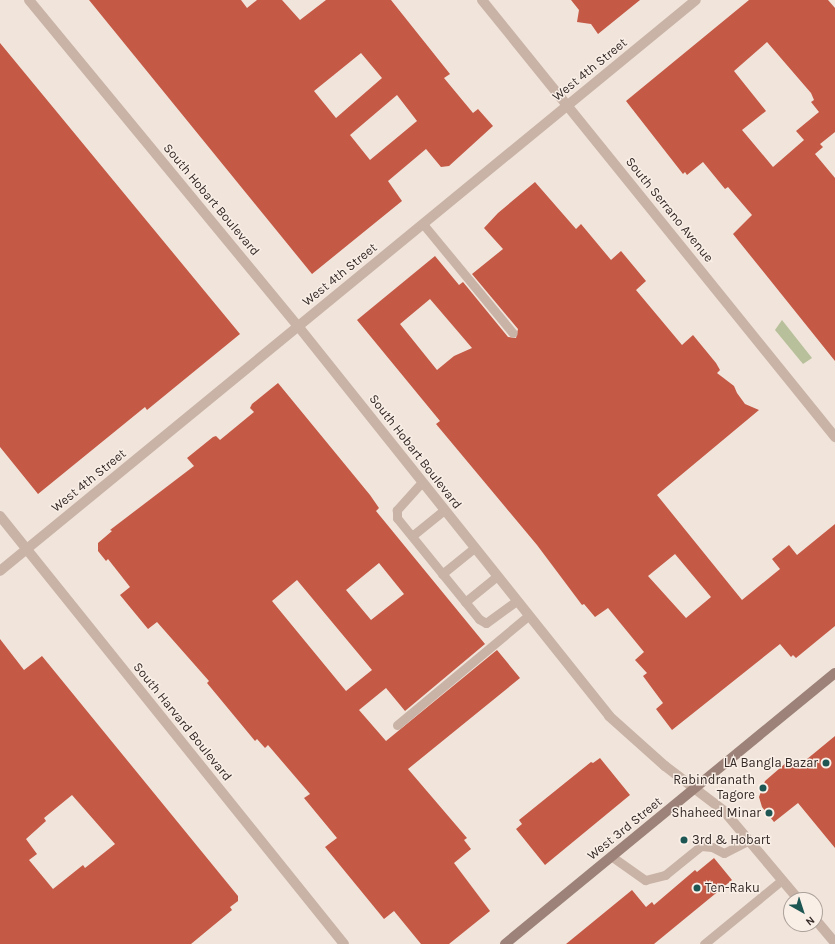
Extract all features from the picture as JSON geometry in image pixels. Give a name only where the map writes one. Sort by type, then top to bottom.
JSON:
[{"type":"main road","name":"West 3rd Street","points":[[505,944],[835,673]]},
{"type":"street","name":"South Hobart Boulevard","points":[[29,0],[298,326],[609,716],[694,789],[724,811],[792,892]]},
{"type":"street","name":"South Serrano Avenue","points":[[482,0],[835,437]]},
{"type":"street","name":"West 4th Street","points":[[0,571],[696,0]]},
{"type":"street","name":"South Harvard Boulevard","points":[[0,516],[344,944]]},
{"type":"street","points":[[823,929],[835,943]]},
{"type":"lane","points":[[423,224],[512,333]]},
{"type":"lane","points":[[422,482],[397,510],[397,518],[479,619],[486,623],[516,601]]},
{"type":"lane","points":[[412,536],[444,510]]},
{"type":"lane","points":[[442,574],[474,548]]},
{"type":"lane","points":[[465,602],[497,576]]},
{"type":"lane","points":[[397,725],[528,616]]},
{"type":"lane","points":[[611,856],[645,880],[665,875],[701,846],[712,847],[724,852],[749,840]]},
{"type":"lane","points":[[704,944],[782,880]]},
{"type":"green space","points":[[782,320],[812,358],[803,364],[775,330]]},
{"type":"building","points":[[89,0],[241,0],[247,8],[257,0],[282,0],[300,20],[326,0],[391,0],[450,74],[444,78],[473,113],[478,109],[493,126],[449,166],[441,167],[426,149],[388,181],[402,201],[312,274]],"holes":[[[361,53],[382,78],[336,118],[314,91]],[[397,95],[417,121],[370,160],[350,135]]]},
{"type":"building","points":[[571,0],[640,0],[598,34],[591,24],[577,22],[579,10]]},
{"type":"building","points":[[749,0],[828,0],[835,8],[835,132],[820,144],[823,147],[815,154],[835,178],[835,361],[733,234],[752,215],[728,187],[725,189],[703,162],[687,175],[685,172],[683,174],[626,101]],"holes":[[[767,42],[811,93],[814,100],[811,102],[819,112],[796,131],[804,140],[773,167],[742,130],[766,111],[734,71]]]},
{"type":"building","points":[[0,43],[240,334],[147,410],[145,407],[38,494],[0,447]]},
{"type":"building","points":[[535,182],[576,229],[581,224],[611,260],[621,251],[646,281],[636,290],[682,345],[693,335],[716,363],[720,370],[717,373],[734,386],[745,404],[759,410],[657,495],[742,600],[780,569],[772,559],[789,545],[797,555],[835,524],[835,626],[796,658],[793,655],[791,657],[780,644],[672,730],[656,709],[663,703],[643,676],[647,673],[635,660],[644,652],[608,608],[595,617],[584,604],[582,605],[537,545],[436,424],[440,421],[357,320],[435,256],[459,285],[463,282],[508,337],[516,338],[518,329],[472,274],[503,249],[484,228],[498,213]],"holes":[[[430,299],[472,348],[454,356],[437,370],[400,324]],[[675,554],[711,597],[686,618],[648,576]]]},
{"type":"building","points":[[278,383],[370,495],[379,508],[376,511],[485,644],[405,711],[386,688],[359,710],[386,741],[497,650],[520,678],[408,769],[467,838],[464,840],[471,849],[454,863],[490,911],[449,944],[421,944],[394,911],[384,919],[325,847],[337,838],[304,798],[310,794],[268,745],[265,748],[257,739],[255,741],[207,683],[209,681],[157,622],[148,629],[120,595],[130,587],[108,559],[106,561],[98,551],[98,543],[112,531],[110,530],[194,466],[187,458],[213,437],[216,436],[220,440],[254,412],[250,408],[252,404]],"holes":[[[379,563],[404,594],[371,620],[346,590]],[[297,580],[372,670],[346,691],[272,601]]]},
{"type":"building","points":[[0,639],[24,670],[42,656],[238,896],[238,901],[230,907],[232,910],[191,944],[0,944]],"holes":[[[72,795],[115,844],[85,868],[83,865],[53,889],[29,860],[37,854],[26,839],[46,821],[44,818]]]},
{"type":"building","points":[[835,736],[835,848],[798,803],[774,822],[762,807],[759,797],[765,781],[787,762],[801,764]]},
{"type":"building","points":[[600,758],[630,795],[545,865],[516,829],[522,824],[519,820],[591,762],[593,763]]},
{"type":"building","points":[[714,858],[732,880],[654,944],[566,944],[632,890],[646,907],[652,902],[654,905],[695,870],[697,872]]},
{"type":"place","name":"LA Bangla Bazar","points":[[826,763]]},
{"type":"place","name":"Rabindranath Tagore","points":[[763,788]]},
{"type":"place","name":"Shaheed Minar","points":[[769,813]]},
{"type":"place","name":"3rd & Hobart","points":[[684,840]]},
{"type":"place","name":"Ten-Raku","points":[[697,888]]}]
